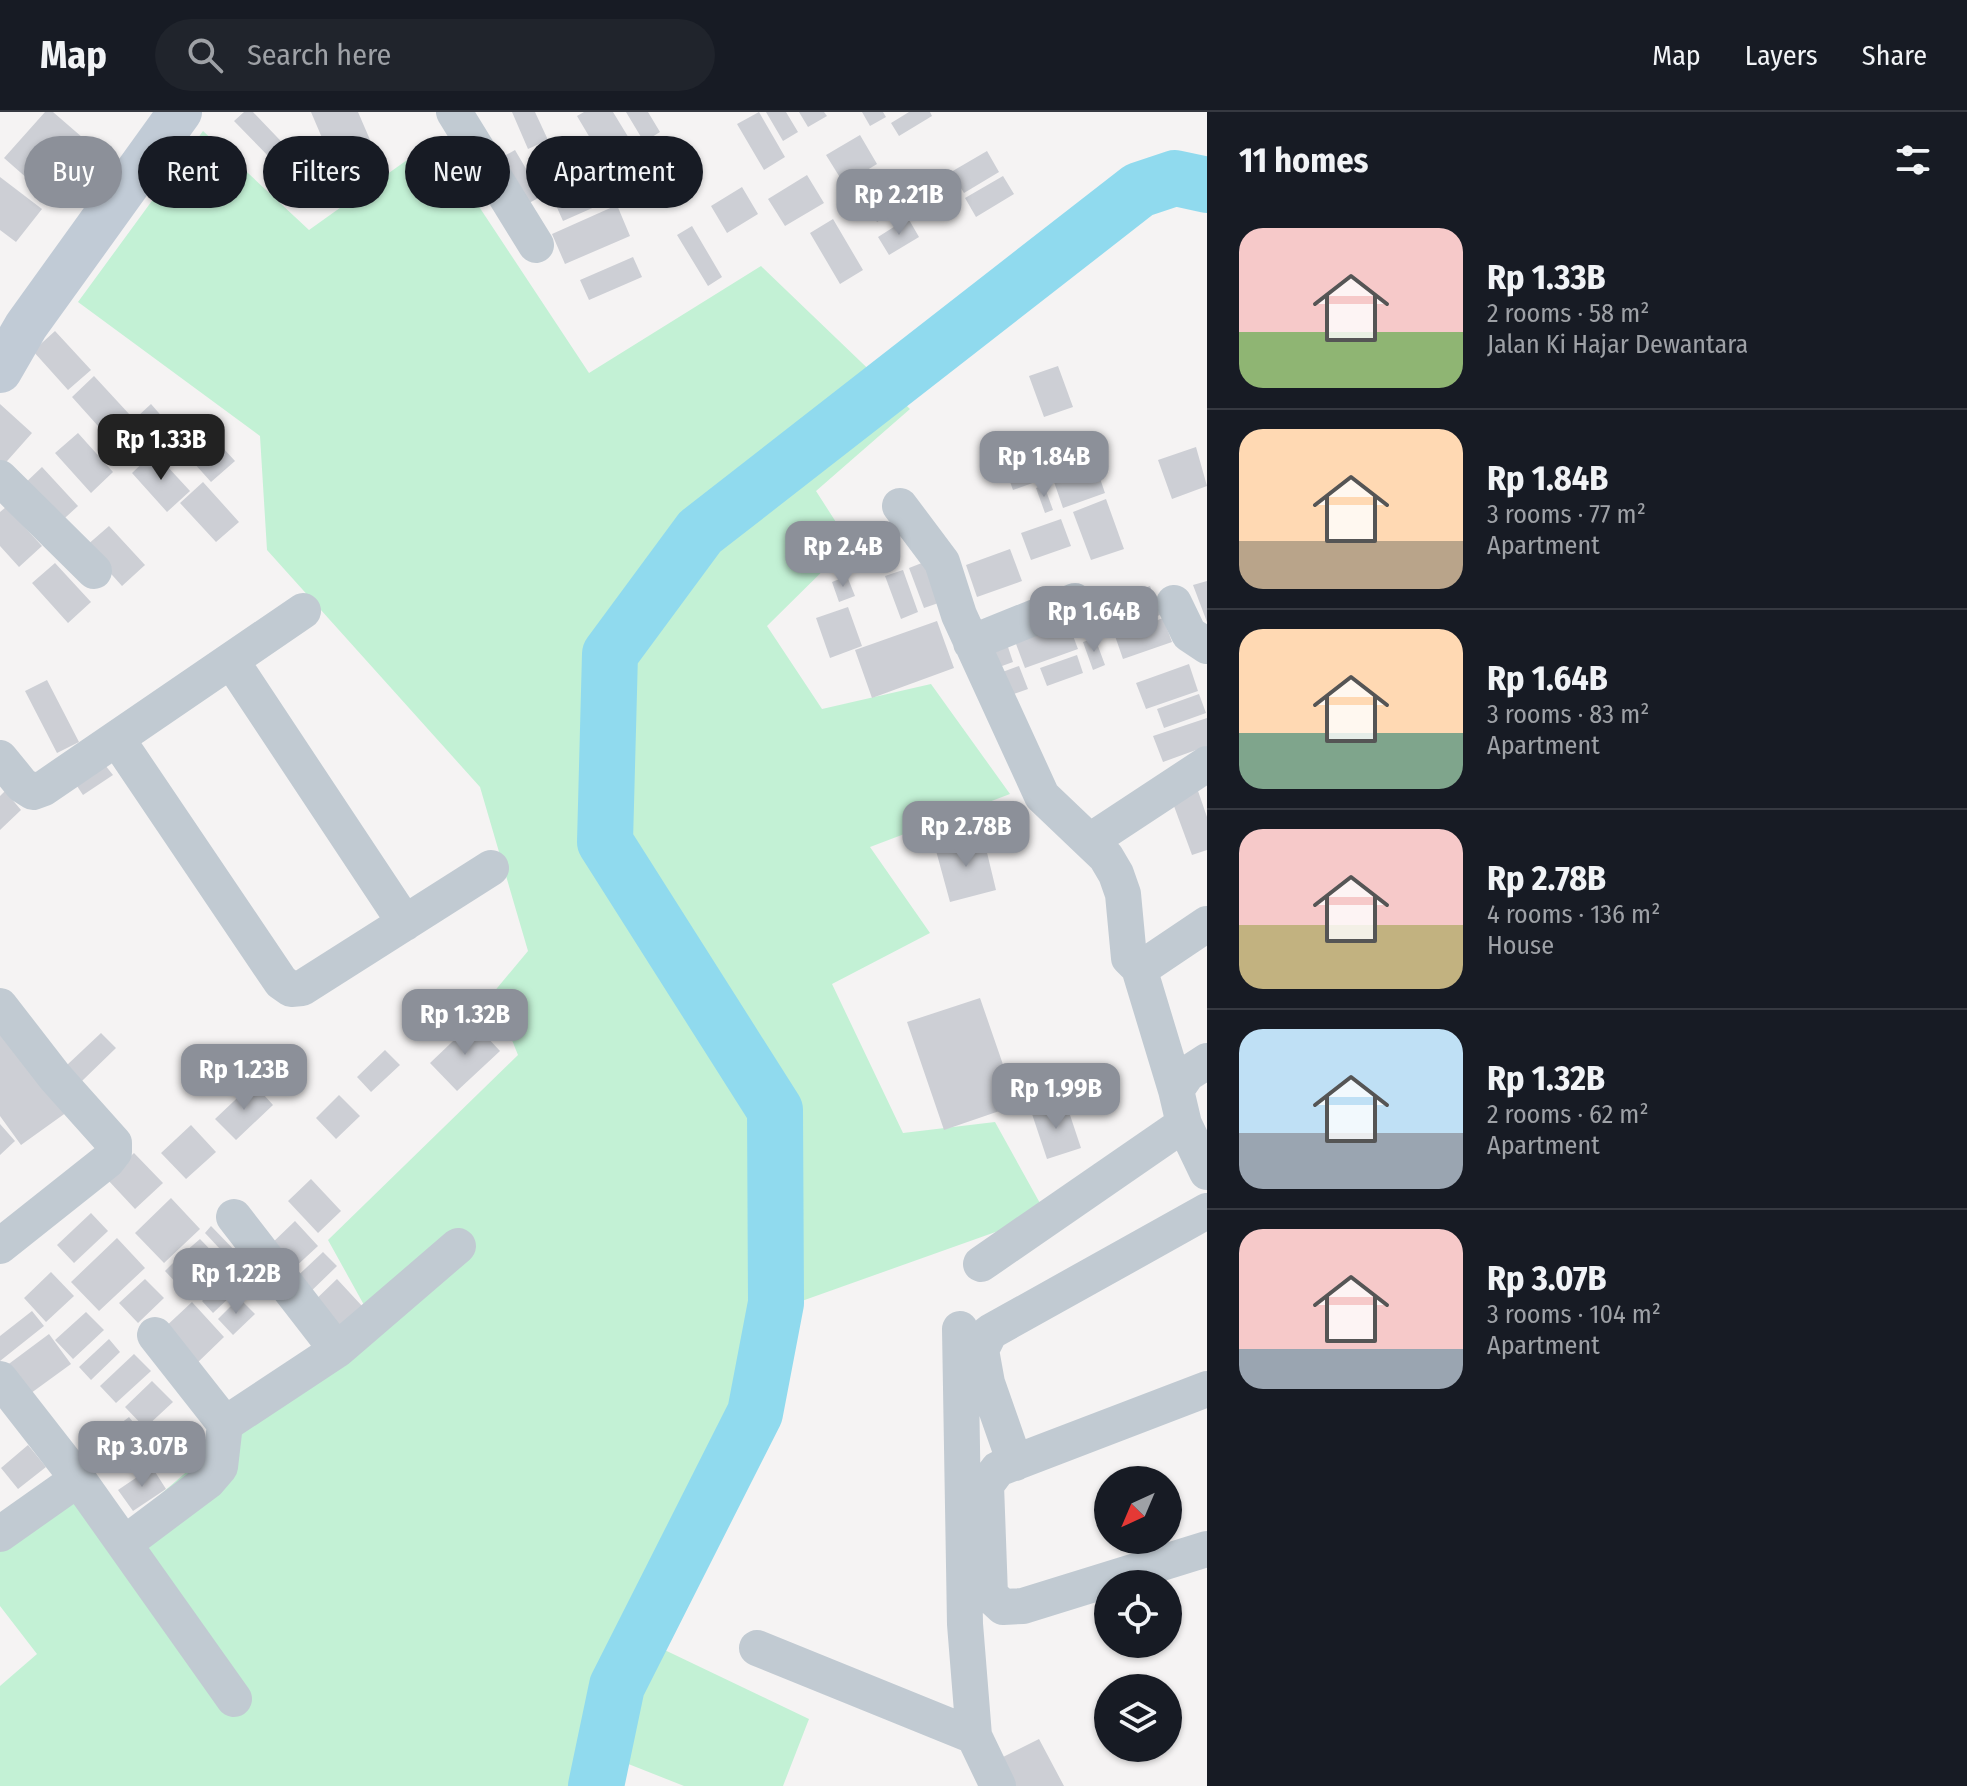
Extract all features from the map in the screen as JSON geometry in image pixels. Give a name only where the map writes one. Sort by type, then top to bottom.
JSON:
[{"type":"main road","points":[[0,371],[26,326],[180,112]]},
{"type":"street","points":[[454,112],[536,245]]},
{"type":"street","points":[[0,478],[94,571]]},
{"type":"street","points":[[900,506],[942,562],[971,643],[1042,796],[1106,857],[1116,874],[1123,894],[1129,958],[1139,968],[1180,1107],[1207,1172]]},
{"type":"street","points":[[971,643],[1075,601]]},
{"type":"street","points":[[1174,603],[1189,634],[1207,646]]},
{"type":"street","points":[[0,758],[22,785],[33,792],[44,788],[303,611]]},
{"type":"street","points":[[232,662],[405,923]]},
{"type":"street","points":[[117,739],[281,982],[291,989],[302,988],[491,868]]},
{"type":"street","points":[[1090,841],[1207,764]]},
{"type":"street","points":[[1139,968],[1207,924]]},
{"type":"street","points":[[0,1006],[55,1077],[114,1143],[114,1152],[107,1161],[0,1246]]},
{"type":"street","points":[[981,1264],[1180,1107],[1187,1074],[1207,1061]]},
{"type":"street","points":[[1015,1463],[987,1383],[981,1350],[990,1332],[1207,1211]]},
{"type":"street","points":[[234,1217],[337,1350]]},
{"type":"street","points":[[225,1424],[337,1350],[458,1246]]},
{"type":"street","points":[[960,1329],[965,1624],[974,1736],[987,1781]]},
{"type":"street","points":[[124,1544],[208,1481],[220,1467],[225,1424],[155,1335]]},
{"type":"street","points":[[0,1379],[78,1479],[234,1699]]},
{"type":"street","points":[[1207,1389],[998,1469],[986,1485],[990,1595],[1003,1607],[1023,1606],[1207,1549]]},
{"type":"street","points":[[0,1534],[78,1479]]},
{"type":"street","points":[[757,1648],[974,1736]]},
{"type":"green space","points":[[405,161],[405,208],[480,208],[589,373],[761,266],[910,409],[816,491],[850,544],[767,626],[822,709],[931,684],[1010,794],[870,847],[930,933],[832,984],[903,1133],[995,1122],[1046,1214],[799,1302],[698,1542],[627,1632],[809,1719],[783,1786],[684,1786],[588,1748],[582,1786],[0,1786],[0,1686],[37,1654],[0,1606],[0,1537],[67,1487],[109,1539],[369,1314],[328,1240],[518,1055],[493,993],[528,951],[480,787],[267,550],[260,436],[78,302],[147,208],[247,208],[247,172],[263,187],[263,208],[285,208],[309,230],[340,208],[389,208],[389,173]]},
{"type":"building","points":[[45,112],[53,112],[81,136],[24,136],[24,176],[4,158]]},
{"type":"building","points":[[244,112],[253,112],[276,136],[263,136],[263,151],[234,121]]},
{"type":"building","points":[[311,112],[358,112],[368,136],[321,136]]},
{"type":"building","points":[[512,112],[535,112],[546,136],[526,136],[526,144]]},
{"type":"building","points":[[584,112],[613,112],[628,136],[589,136],[577,116]]},
{"type":"building","points":[[626,112],[648,112],[660,132],[654,136],[640,136]]},
{"type":"building","points":[[759,112],[785,157],[764,170],[737,124]]},
{"type":"building","points":[[766,112],[786,112],[798,132],[783,141]]},
{"type":"building","points":[[799,112],[824,112],[827,116],[808,127]]},
{"type":"building","points":[[862,112],[883,112],[886,117],[870,126]]},
{"type":"building","points":[[909,112],[930,112],[932,116],[899,136],[891,123]]},
{"type":"building","points":[[860,135],[877,164],[844,184],[826,155]]},
{"type":"building","points":[[515,150],[526,169],[526,205],[518,209],[510,196],[510,153]]},
{"type":"building","points":[[987,151],[999,172],[964,193],[951,172]]},
{"type":"building","points":[[807,175],[824,203],[785,226],[768,199]]},
{"type":"building","points":[[1003,176],[1014,194],[976,217],[965,198]]},
{"type":"building","points":[[0,177],[24,195],[24,208],[42,209],[16,242],[0,230]]},
{"type":"building","points":[[888,182],[902,207],[877,222],[863,197]]},
{"type":"building","points":[[742,187],[758,214],[727,233],[711,206]]},
{"type":"building","points":[[557,208],[592,208],[563,221]]},
{"type":"building","points":[[610,208],[618,208],[630,236],[565,264],[552,234]]},
{"type":"building","points":[[908,218],[919,237],[889,255],[878,237]]},
{"type":"building","points":[[833,219],[863,270],[840,284],[810,233]]},
{"type":"building","points":[[692,226],[722,277],[708,286],[677,235]]},
{"type":"building","points":[[633,257],[642,277],[589,300],[580,280]]},
{"type":"building","points":[[55,331],[91,370],[68,390],[33,351]]},
{"type":"building","points":[[1058,366],[1073,407],[1044,417],[1029,376]]},
{"type":"building","points":[[94,376],[130,415],[107,436],[72,397]]},
{"type":"building","points":[[0,404],[32,433],[0,469]]},
{"type":"building","points":[[151,404],[172,428],[132,462],[112,440]]},
{"type":"building","points":[[199,422],[235,461],[211,482],[176,443]]},
{"type":"building","points":[[78,433],[113,472],[91,493],[55,453]]},
{"type":"building","points":[[1196,447],[1207,486],[1172,499],[1158,460]]},
{"type":"building","points":[[154,452],[190,491],[167,512],[132,473]]},
{"type":"building","points":[[1030,456],[1038,481],[1013,490],[1004,465]]},
{"type":"building","points":[[1095,464],[1105,493],[1063,508],[1053,479]]},
{"type":"building","points":[[42,467],[78,506],[55,527],[20,488]]},
{"type":"building","points":[[203,482],[239,522],[216,542],[180,503]]},
{"type":"building","points":[[1044,485],[1053,510],[1045,513],[1036,488]]},
{"type":"building","points":[[1106,499],[1124,549],[1091,560],[1073,512]]},
{"type":"building","points":[[6,507],[42,546],[19,567],[0,546],[0,512]]},
{"type":"building","points":[[1061,519],[1071,546],[1031,560],[1021,533]]},
{"type":"building","points":[[109,526],[145,565],[122,586],[86,546]]},
{"type":"building","points":[[1010,549],[1022,581],[977,597],[966,565]]},
{"type":"building","points":[[932,559],[947,600],[924,608],[909,568]]},
{"type":"building","points":[[55,563],[91,602],[68,623],[32,583]]},
{"type":"building","points":[[903,570],[918,612],[901,619],[885,576]]},
{"type":"building","points":[[847,576],[855,596],[839,602],[832,582]]},
{"type":"building","points":[[1207,581],[1207,622],[1193,585]]},
{"type":"building","points":[[1150,586],[1160,615],[1100,636],[1090,607]]},
{"type":"building","points":[[848,607],[862,646],[830,658],[816,618]]},
{"type":"building","points":[[1066,617],[1078,649],[1025,668],[1013,636]]},
{"type":"building","points":[[1163,618],[1172,642],[1123,659],[1115,636]]},
{"type":"building","points":[[937,621],[954,668],[872,698],[855,650]]},
{"type":"building","points":[[1004,635],[1013,662],[991,670],[981,643]]},
{"type":"building","points":[[1095,638],[1105,665],[1093,670],[1083,642]]},
{"type":"building","points":[[1077,655],[1083,673],[1047,686],[1040,668]]},
{"type":"building","points":[[1189,664],[1198,691],[1146,709],[1136,683]]},
{"type":"building","points":[[1019,666],[1028,689],[1005,697],[997,674]]},
{"type":"building","points":[[47,680],[79,742],[57,753],[25,691]]},
{"type":"building","points":[[1199,694],[1206,713],[1164,728],[1157,709]]},
{"type":"building","points":[[1207,718],[1207,746],[1163,762],[1153,736]]},
{"type":"building","points":[[101,760],[113,775],[83,795],[73,780]]},
{"type":"building","points":[[1197,788],[1207,817],[1207,850],[1192,855],[1171,798]]},
{"type":"building","points":[[5,791],[21,810],[0,830],[0,796]]},
{"type":"building","points":[[983,836],[996,890],[950,902],[935,847]]},
{"type":"building","points":[[980,998],[1017,1105],[944,1130],[907,1022]]},
{"type":"building","points":[[0,1019],[67,1112],[21,1145],[0,1116]]},
{"type":"building","points":[[473,1022],[500,1051],[457,1091],[430,1063]]},
{"type":"building","points":[[101,1033],[116,1048],[82,1081],[67,1065]]},
{"type":"building","points":[[385,1050],[400,1065],[371,1092],[357,1077]]},
{"type":"building","points":[[253,1083],[273,1105],[236,1140],[215,1119]]},
{"type":"building","points":[[339,1095],[360,1116],[336,1139],[316,1118]]},
{"type":"building","points":[[1066,1103],[1081,1148],[1047,1159],[1032,1114]]},
{"type":"building","points":[[0,1124],[15,1141],[0,1155]]},
{"type":"building","points":[[191,1125],[216,1152],[186,1179],[161,1153]]},
{"type":"building","points":[[134,1153],[163,1183],[135,1209],[107,1179]]},
{"type":"building","points":[[311,1179],[341,1211],[318,1233],[288,1201]]},
{"type":"building","points":[[171,1198],[200,1229],[164,1263],[135,1233]]},
{"type":"building","points":[[91,1213],[108,1231],[74,1263],[57,1245]]},
{"type":"building","points":[[295,1221],[318,1246],[292,1270],[269,1246]]},
{"type":"building","points":[[211,1226],[242,1258],[235,1265],[205,1233]]},
{"type":"building","points":[[117,1238],[145,1268],[99,1311],[71,1282]]},
{"type":"building","points":[[200,1239],[227,1267],[213,1279],[186,1251]]},
{"type":"building","points":[[323,1252],[337,1266],[303,1299],[289,1284]]},
{"type":"building","points":[[182,1254],[198,1271],[181,1288],[165,1271]]},
{"type":"building","points":[[239,1266],[250,1278],[213,1313],[202,1301]]},
{"type":"building","points":[[51,1272],[74,1296],[46,1322],[24,1298]]},
{"type":"building","points":[[145,1279],[164,1298],[138,1323],[119,1303]]},
{"type":"building","points":[[337,1279],[362,1306],[334,1332],[309,1306]]},
{"type":"building","points":[[239,1298],[255,1314],[233,1335],[218,1319]]},
{"type":"building","points":[[192,1302],[224,1337],[195,1365],[162,1330]]},
{"type":"building","points":[[32,1311],[44,1326],[0,1361],[0,1336]]},
{"type":"building","points":[[86,1312],[104,1330],[73,1359],[55,1340]]},
{"type":"building","points":[[49,1334],[71,1364],[27,1396],[6,1366]]},
{"type":"building","points":[[109,1339],[120,1352],[91,1380],[79,1367]]},
{"type":"building","points":[[134,1354],[151,1371],[116,1403],[100,1386]]},
{"type":"building","points":[[152,1381],[173,1402],[145,1428],[125,1407]]},
{"type":"building","points":[[129,1417],[156,1451],[129,1471],[103,1437]]},
{"type":"building","points":[[28,1445],[46,1467],[18,1489],[1,1468]]},
{"type":"building","points":[[152,1467],[166,1489],[133,1511],[118,1490]]},
{"type":"building","points":[[1039,1739],[1064,1786],[1013,1786],[999,1759]]},
{"type":"waterway","points":[[596,1786],[617,1686],[755,1413],[776,1303],[775,1110],[605,842],[610,654],[700,532],[1139,190],[1175,178],[1207,185]]}]
